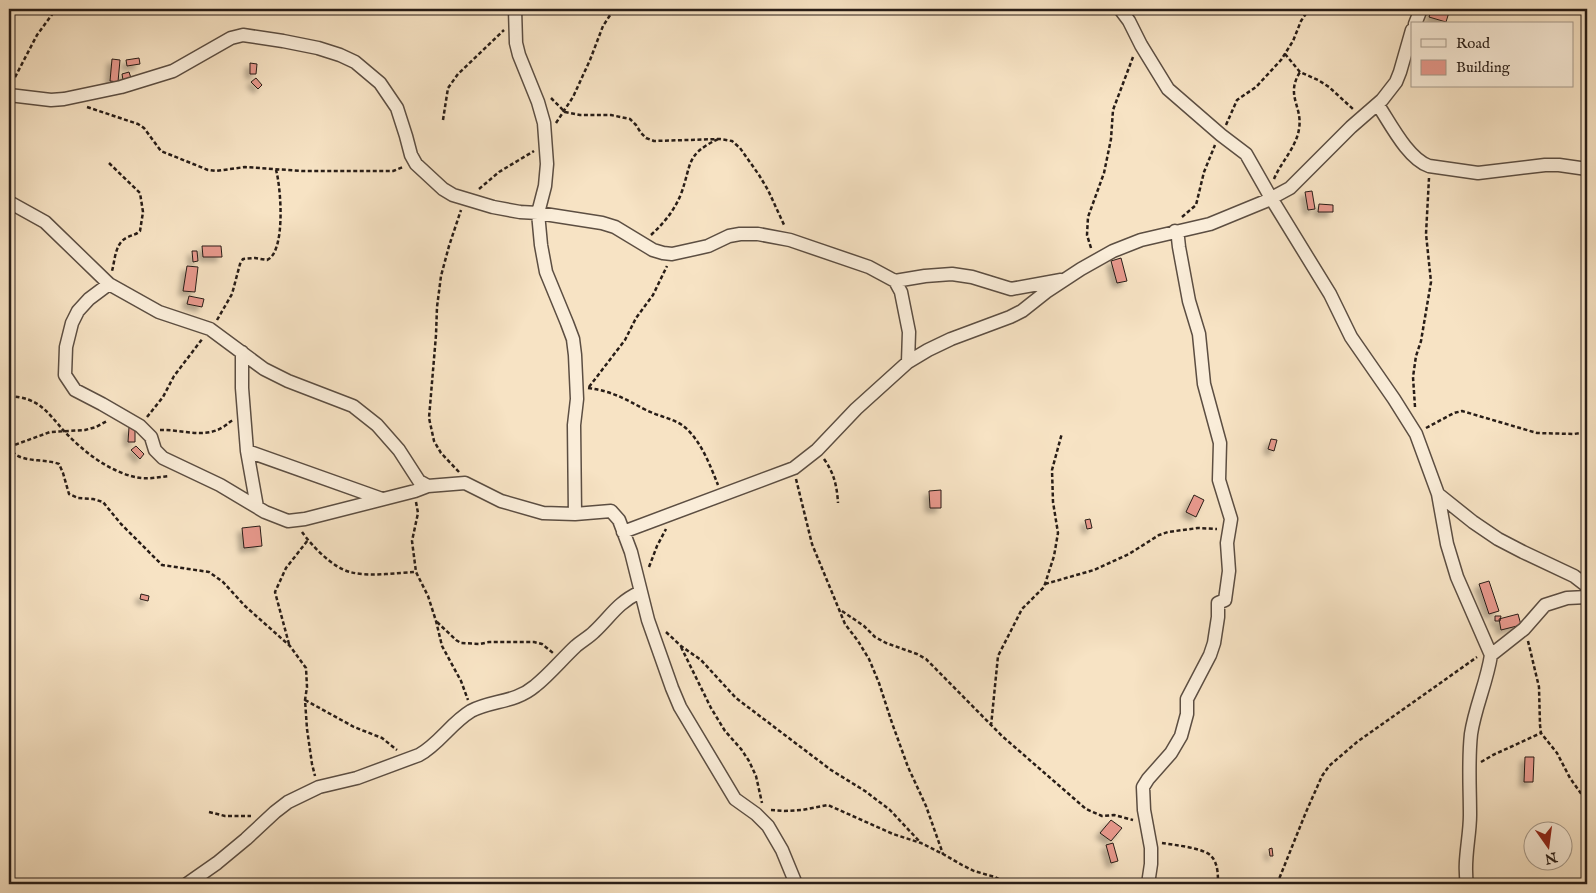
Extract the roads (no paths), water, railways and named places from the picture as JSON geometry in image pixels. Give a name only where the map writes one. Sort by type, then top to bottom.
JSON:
[{"type":"street","points":[[1120,9],[1129,21],[1141,46],[1168,89],[1220,135],[1246,154],[1268,194],[1330,294],[1351,337],[1416,434],[1438,494],[1447,544],[1457,576],[1490,652],[1489,667],[1471,733],[1469,769],[1470,816],[1466,862],[1467,884]]},
{"type":"street","points":[[1416,22],[1421,9]]},
{"type":"street","points":[[515,12],[516,43],[519,55],[544,123],[546,145],[545,186],[538,213],[541,245],[546,272],[573,339],[575,355],[577,399],[574,425],[575,514]]},
{"type":"street","points":[[623,532],[794,468],[817,450],[856,409],[908,362],[951,339],[1022,311],[1046,292],[1097,259],[1141,240],[1210,224],[1268,194],[1290,188],[1363,117],[1378,105],[1396,82],[1411,34]]},
{"type":"street","points":[[9,95],[51,100],[64,99],[121,87],[160,75],[180,67],[231,38],[242,35],[283,40],[340,55],[355,62],[371,74],[396,108],[411,155],[416,164],[443,189],[468,200],[520,212],[602,223],[615,227],[653,250],[672,254],[708,246],[729,236],[758,234],[790,240],[869,267],[896,281],[952,274],[1011,289],[1066,279]]},
{"type":"street","points":[[1378,105],[1414,156],[1429,166],[1478,173],[1545,165],[1587,169]]},
{"type":"street","points":[[9,202],[45,222],[109,284],[159,312],[210,329],[264,369],[288,382],[353,406],[377,425],[399,450],[420,481],[428,486]]},
{"type":"street","points":[[1148,884],[1151,864],[1144,810],[1144,788],[1148,779],[1171,753],[1181,736],[1187,714],[1187,699],[1210,655],[1217,626],[1218,603],[1225,600],[1229,571],[1227,543],[1230,519],[1219,480],[1220,443],[1204,384],[1199,334],[1189,301],[1178,238],[1175,232]]},
{"type":"street","points":[[896,281],[901,292],[909,332],[908,362]]},
{"type":"street","points":[[109,284],[89,299],[78,311],[72,323],[66,347],[65,375],[75,390],[138,426],[151,437],[155,450],[163,458],[220,484],[265,512],[288,521],[312,518],[428,486],[465,483],[501,500],[543,512],[575,514],[611,511],[619,520],[631,552],[648,620],[680,707],[735,799],[756,814],[768,826],[782,850],[796,884]]},
{"type":"street","points":[[242,352],[244,420],[247,451],[257,507]]},
{"type":"street","points":[[247,451],[382,499]]},
{"type":"street","points":[[1438,494],[1473,522],[1498,538],[1574,576],[1587,586]]},
{"type":"street","points":[[187,884],[224,857],[288,802],[319,788],[357,778],[407,760],[428,750],[472,710],[523,695],[595,631],[618,605],[640,592]]},
{"type":"street","points":[[1490,652],[1516,636],[1545,605],[1567,598],[1587,596]]}]
